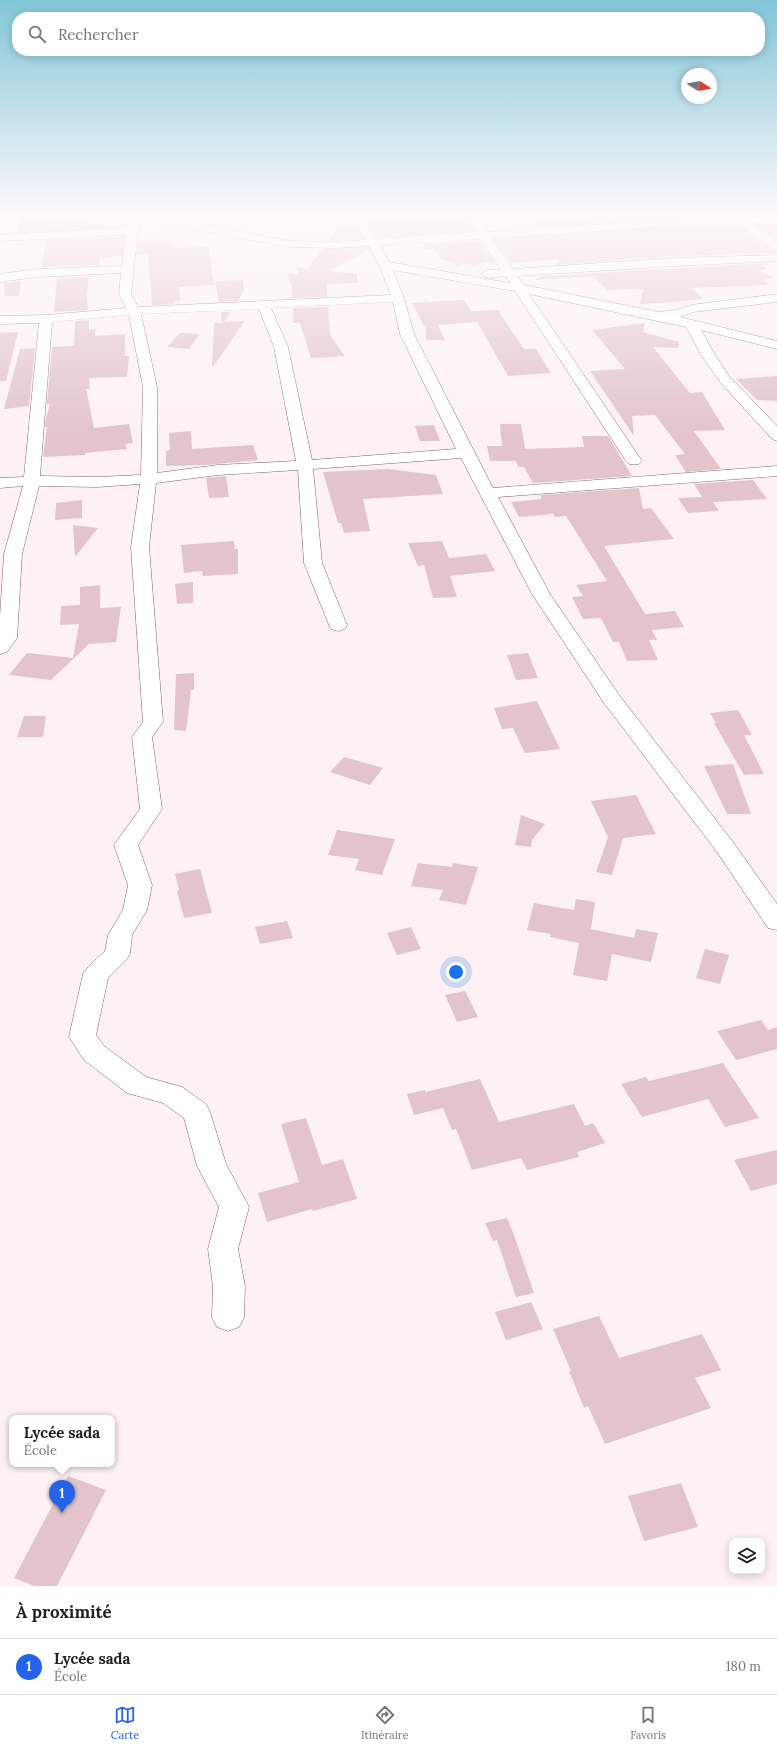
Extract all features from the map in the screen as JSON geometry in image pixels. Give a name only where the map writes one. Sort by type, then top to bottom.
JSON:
[{"type":"street","points":[[126,287],[125,294],[134,311],[150,387],[149,479],[140,547],[153,722],[142,737],[151,809],[126,845],[140,885],[135,910],[120,935],[117,954],[96,974],[82,1037],[94,1053],[137,1085],[172,1095],[196,1112],[212,1166],[234,1207],[223,1248],[229,1286],[228,1317]]},
{"type":"street","points":[[394,287],[398,298],[406,334],[466,453],[541,594],[611,699],[725,847],[777,922]]},
{"type":"street","points":[[514,287],[654,315],[777,345]]},
{"type":"street","points":[[520,288],[634,461]]},
{"type":"street","points":[[0,320],[46,319],[134,311],[398,298]]},
{"type":"street","points":[[654,315],[678,314],[691,309],[777,298]]},
{"type":"street","points":[[264,305],[281,347],[305,465],[313,563],[338,625]]},
{"type":"street","points":[[0,648],[8,638],[13,554],[32,481],[46,319]]},
{"type":"street","points":[[692,325],[706,353],[738,395],[769,425],[777,436]]},
{"type":"street","points":[[0,483],[32,481],[96,482],[149,479],[218,470],[466,453]]},
{"type":"street","points":[[487,493],[777,471]]},
{"type":"building","points":[[4,287],[20,287],[19,296],[5,296]]},
{"type":"building","points":[[56,287],[88,287],[88,310],[54,312]]},
{"type":"building","points":[[151,287],[179,287],[181,301],[174,301],[174,304],[152,305]]},
{"type":"building","points":[[216,287],[244,287],[244,291],[238,301],[219,302]]},
{"type":"building","points":[[327,287],[327,297],[292,298],[292,288]]},
{"type":"building","points":[[604,287],[717,287],[691,288],[703,299],[640,304],[643,289],[607,290]]},
{"type":"building","points":[[425,298],[427,302],[464,300],[471,311],[498,310],[524,349],[536,349],[551,373],[508,376],[477,322],[438,325],[445,340],[426,340],[426,325],[424,326],[412,303],[425,302]]},
{"type":"building","points":[[328,307],[330,335],[345,356],[311,358],[300,323],[293,323],[293,308]]},
{"type":"building","points":[[221,312],[231,312],[224,322],[245,321],[212,368],[214,323],[222,323]]},
{"type":"building","points":[[89,320],[89,330],[95,329],[95,336],[125,334],[125,356],[129,356],[127,377],[89,378],[90,389],[86,389],[94,428],[129,424],[133,443],[125,444],[127,449],[85,453],[85,455],[43,457],[47,427],[45,427],[46,418],[50,404],[47,404],[52,347],[74,346],[75,321]]},
{"type":"building","points":[[645,323],[643,332],[679,342],[678,348],[653,347],[690,393],[702,392],[725,430],[694,431],[721,469],[686,472],[675,455],[685,454],[655,415],[632,416],[634,436],[590,371],[625,369],[592,330]]},
{"type":"building","points":[[18,332],[6,381],[0,381],[0,333]]},
{"type":"building","points":[[180,333],[200,334],[189,349],[167,347]]},
{"type":"building","points":[[35,348],[29,406],[4,409],[20,349]]},
{"type":"building","points":[[777,376],[777,401],[757,400],[736,379]]},
{"type":"building","points":[[500,424],[521,424],[525,449],[584,447],[582,436],[608,436],[632,476],[533,483],[524,467],[518,467],[516,461],[490,461],[487,446],[502,446]]},
{"type":"building","points":[[434,425],[440,441],[420,441],[415,426]]},
{"type":"building","points":[[191,431],[192,449],[253,445],[258,460],[205,465],[166,466],[166,451],[170,450],[169,433]]},
{"type":"building","points":[[388,469],[436,475],[443,494],[363,499],[370,531],[344,533],[341,523],[338,523],[323,472]]},
{"type":"building","points":[[226,476],[229,497],[209,498],[206,478]]},
{"type":"building","points":[[753,480],[767,499],[713,502],[719,511],[688,513],[678,498],[702,497],[694,484]]},
{"type":"building","points":[[639,488],[643,509],[651,508],[674,539],[604,546],[645,614],[675,611],[684,627],[652,630],[657,640],[649,640],[658,660],[627,661],[619,642],[613,642],[601,618],[583,619],[572,597],[583,596],[576,585],[607,581],[566,516],[555,517],[553,514],[519,517],[511,502],[542,499],[540,495]]},
{"type":"building","points":[[82,500],[82,518],[55,520],[56,503]]},
{"type":"building","points":[[73,525],[98,528],[75,557]]},
{"type":"building","points":[[234,541],[235,549],[238,549],[238,574],[203,576],[202,571],[184,573],[181,545]]},
{"type":"building","points":[[442,541],[449,558],[486,554],[495,571],[450,576],[457,597],[433,598],[424,565],[418,566],[408,543]]},
{"type":"building","points":[[193,582],[193,603],[177,604],[175,584]]},
{"type":"building","points":[[100,585],[100,608],[121,607],[116,642],[89,644],[51,680],[9,675],[27,653],[73,658],[79,624],[60,625],[61,606],[80,605],[80,587]]},
{"type":"building","points":[[528,653],[538,678],[516,680],[507,655]]},
{"type":"building","points":[[194,673],[194,690],[191,690],[186,731],[174,730],[176,674]]},
{"type":"building","points":[[537,701],[560,749],[525,753],[513,728],[502,729],[494,708]]},
{"type":"building","points":[[738,710],[752,735],[744,735],[764,774],[744,775],[714,723],[716,723],[710,713]]},
{"type":"building","points":[[24,716],[46,716],[43,737],[17,737]]},
{"type":"building","points":[[344,757],[383,768],[370,785],[330,772]]},
{"type":"building","points":[[733,764],[751,814],[727,814],[704,766]]},
{"type":"building","points":[[636,795],[656,834],[623,838],[612,875],[596,872],[608,837],[591,801]]},
{"type":"building","points":[[521,815],[545,824],[532,840],[531,847],[515,845]]},
{"type":"building","points":[[337,830],[395,839],[382,875],[355,870],[359,859],[328,855]]},
{"type":"building","points":[[418,863],[452,867],[453,863],[478,867],[466,905],[439,900],[443,890],[411,886]]},
{"type":"building","points":[[200,869],[212,913],[184,918],[177,891],[179,890],[175,874]]},
{"type":"building","points":[[576,899],[595,902],[591,929],[634,938],[636,929],[658,933],[651,962],[612,954],[607,981],[573,975],[579,943],[550,937],[551,934],[527,930],[534,903],[574,910]]},
{"type":"building","points":[[287,921],[293,938],[260,944],[255,927]]},
{"type":"building","points":[[411,927],[421,949],[397,955],[387,933]]},
{"type":"building","points":[[705,949],[729,955],[720,984],[696,978]]},
{"type":"building","points":[[465,991],[478,1017],[457,1022],[445,995]]},
{"type":"building","points":[[761,1020],[768,1030],[777,1027],[777,1049],[736,1060],[717,1031]]},
{"type":"building","points":[[723,1063],[759,1118],[725,1127],[708,1099],[642,1117],[621,1084],[646,1077],[649,1081]]},
{"type":"building","points":[[480,1079],[499,1122],[574,1104],[585,1126],[593,1123],[605,1143],[577,1152],[579,1157],[527,1170],[521,1158],[472,1170],[456,1129],[452,1130],[443,1108],[414,1115],[407,1094],[425,1090],[425,1092]]},
{"type":"building","points":[[306,1118],[322,1165],[343,1159],[357,1199],[313,1211],[312,1209],[267,1222],[258,1193],[299,1182],[281,1124]]},
{"type":"building","points":[[777,1150],[777,1184],[751,1191],[734,1160]]},
{"type":"building","points":[[507,1218],[534,1293],[516,1297],[497,1240],[493,1241],[485,1223]]},
{"type":"building","points":[[531,1302],[543,1329],[506,1340],[495,1312]]},
{"type":"building","points":[[599,1316],[619,1358],[702,1334],[721,1370],[695,1378],[711,1408],[605,1444],[588,1406],[584,1408],[569,1371],[571,1371],[553,1329]]},
{"type":"building","points":[[68,1476],[106,1490],[57,1586],[34,1586],[14,1578]]},
{"type":"building","points":[[681,1483],[698,1527],[644,1541],[628,1496]]},
{"type":"place","name":"Lycée sada","points":[[62,1513]]}]
